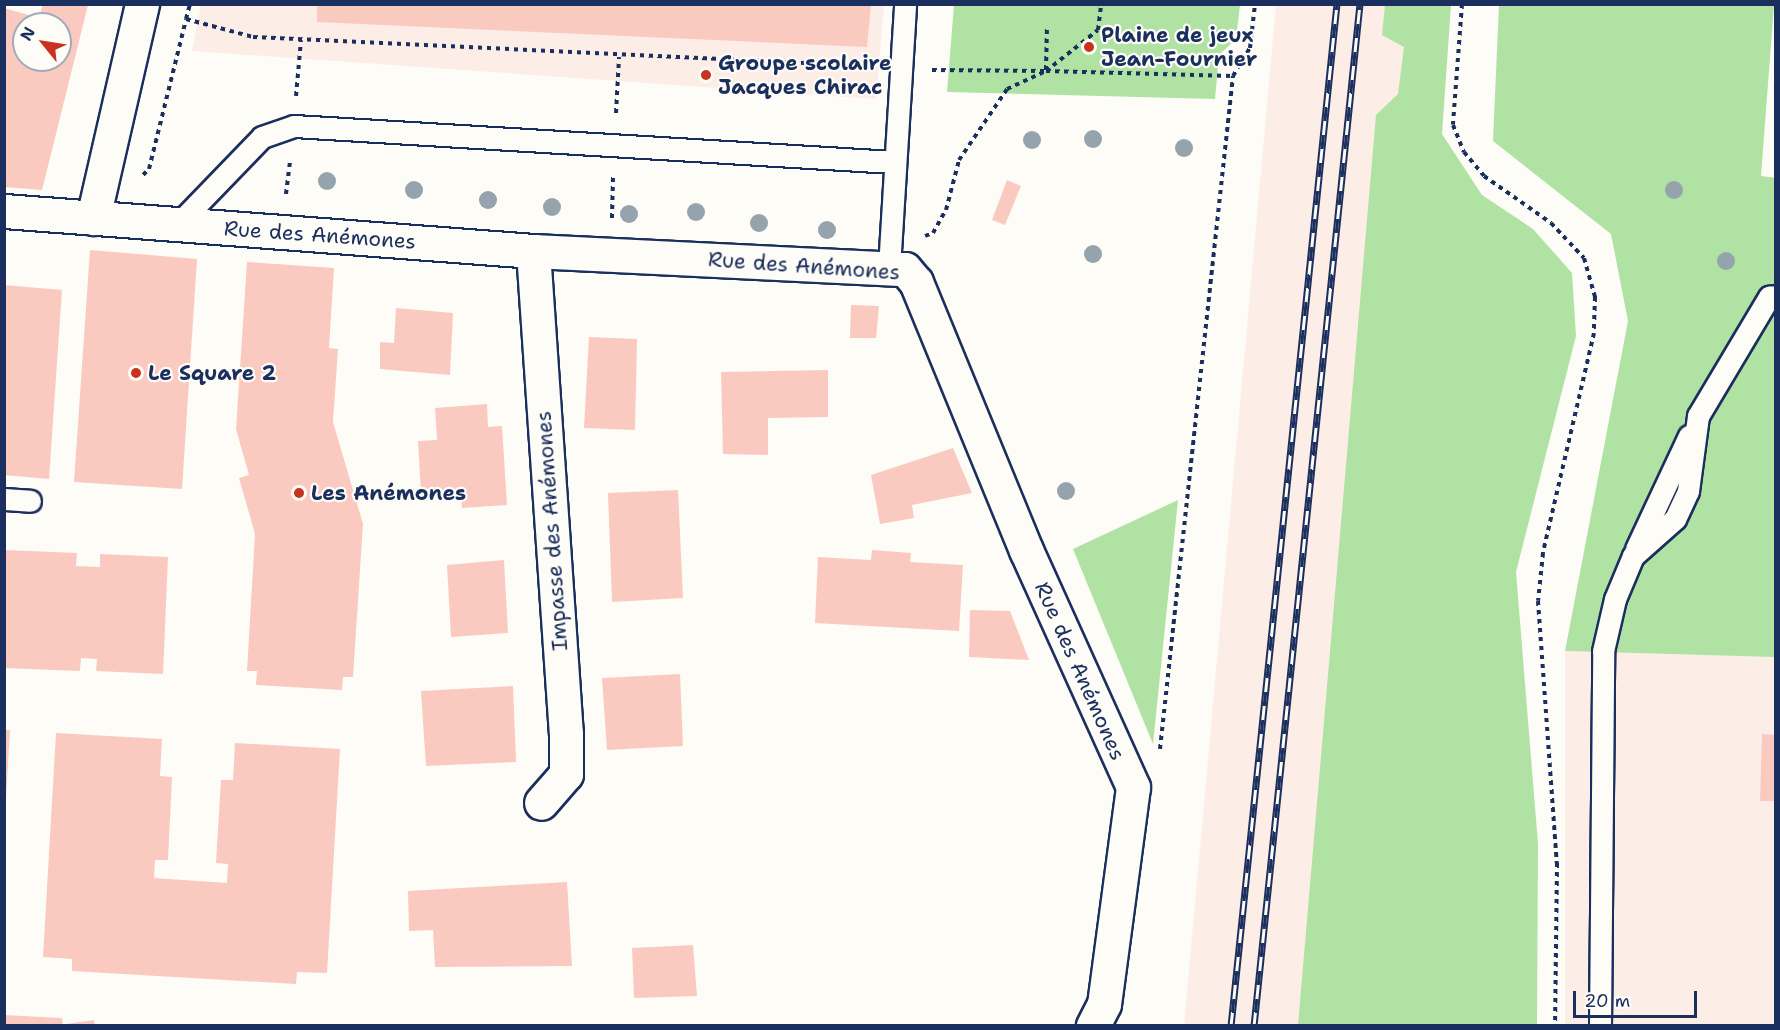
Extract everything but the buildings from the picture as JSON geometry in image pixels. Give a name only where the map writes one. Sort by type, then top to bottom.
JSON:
[{"type":"street","points":[[93,218],[142,4]]},
{"type":"street","name":"Rue des Anémones","points":[[4,211],[533,251],[889,258],[905,269],[916,282],[1026,550],[1133,787],[1104,1004],[1093,1026]]},
{"type":"street","name":"Impasse des Anémones","points":[[533,251],[566,732],[566,774],[542,803]]},
{"type":"lane","points":[[889,258],[893,162],[905,4]]},
{"type":"lane","points":[[177,225],[262,137],[294,126],[893,162]]},
{"type":"lane","points":[[1600,1026],[1603,651],[1615,599],[1633,556],[1675,519],[1688,491],[1698,416],[1769,297],[1776,296]]},
{"type":"lane","points":[[4,499],[30,501]]},
{"type":"path","points":[[141,177],[149,169],[190,4]]},
{"type":"path","points":[[889,258],[933,233],[946,210],[959,160],[1007,89],[1046,71],[1098,30],[1101,4]]},
{"type":"path","points":[[1133,787],[1159,756],[1233,76],[1250,48],[1255,4]]},
{"type":"path","points":[[1462,4],[1454,125],[1464,152],[1484,176],[1551,223],[1584,258],[1595,297],[1594,333],[1543,553],[1538,601],[1557,863],[1555,1026]]},
{"type":"path","points":[[186,19],[253,37],[900,68],[1233,76]]},
{"type":"path","points":[[1046,71],[1047,27]]},
{"type":"shaded area","name":"Groupe scolaire Jacques Chirac","points":[[201,5],[884,5],[876,99],[192,51]]},
{"type":"shaded area","points":[[1276,5],[1426,5],[1298,1025],[1184,1026]]},
{"type":"shaded area","points":[[1565,651],[1775,657],[1775,1025],[1565,1025]]},
{"type":"green space","name":"Plaine de jeux Jean-Fournier","points":[[954,4],[1240,5],[1236,39],[1219,55],[1215,99],[947,92]]},
{"type":"green space","points":[[1385,5],[1451,5],[1442,134],[1482,195],[1533,229],[1572,273],[1576,336],[1516,572],[1538,844],[1537,1025],[1298,1025],[1376,115],[1398,94],[1404,47],[1382,35]]},
{"type":"green space","points":[[1499,5],[1774,5],[1761,176],[1776,178],[1775,657],[1565,651],[1628,321],[1611,234],[1493,141]]},
{"type":"green space","points":[[1178,500],[1153,744],[1073,549]]},
{"type":"railway","points":[[1231,1026],[1337,4]]},
{"type":"railway","points":[[1254,1026],[1360,4]]},
{"type":"place","name":"Plaine de jeux Jean-Fournier","points":[[1089,47]]},
{"type":"place","name":"Groupe scolaire Jacques Chirac","points":[[706,75]]},
{"type":"place","name":"Le Square 2","points":[[136,373]]},
{"type":"place","name":"Les Anémones","points":[[299,493]]}]
